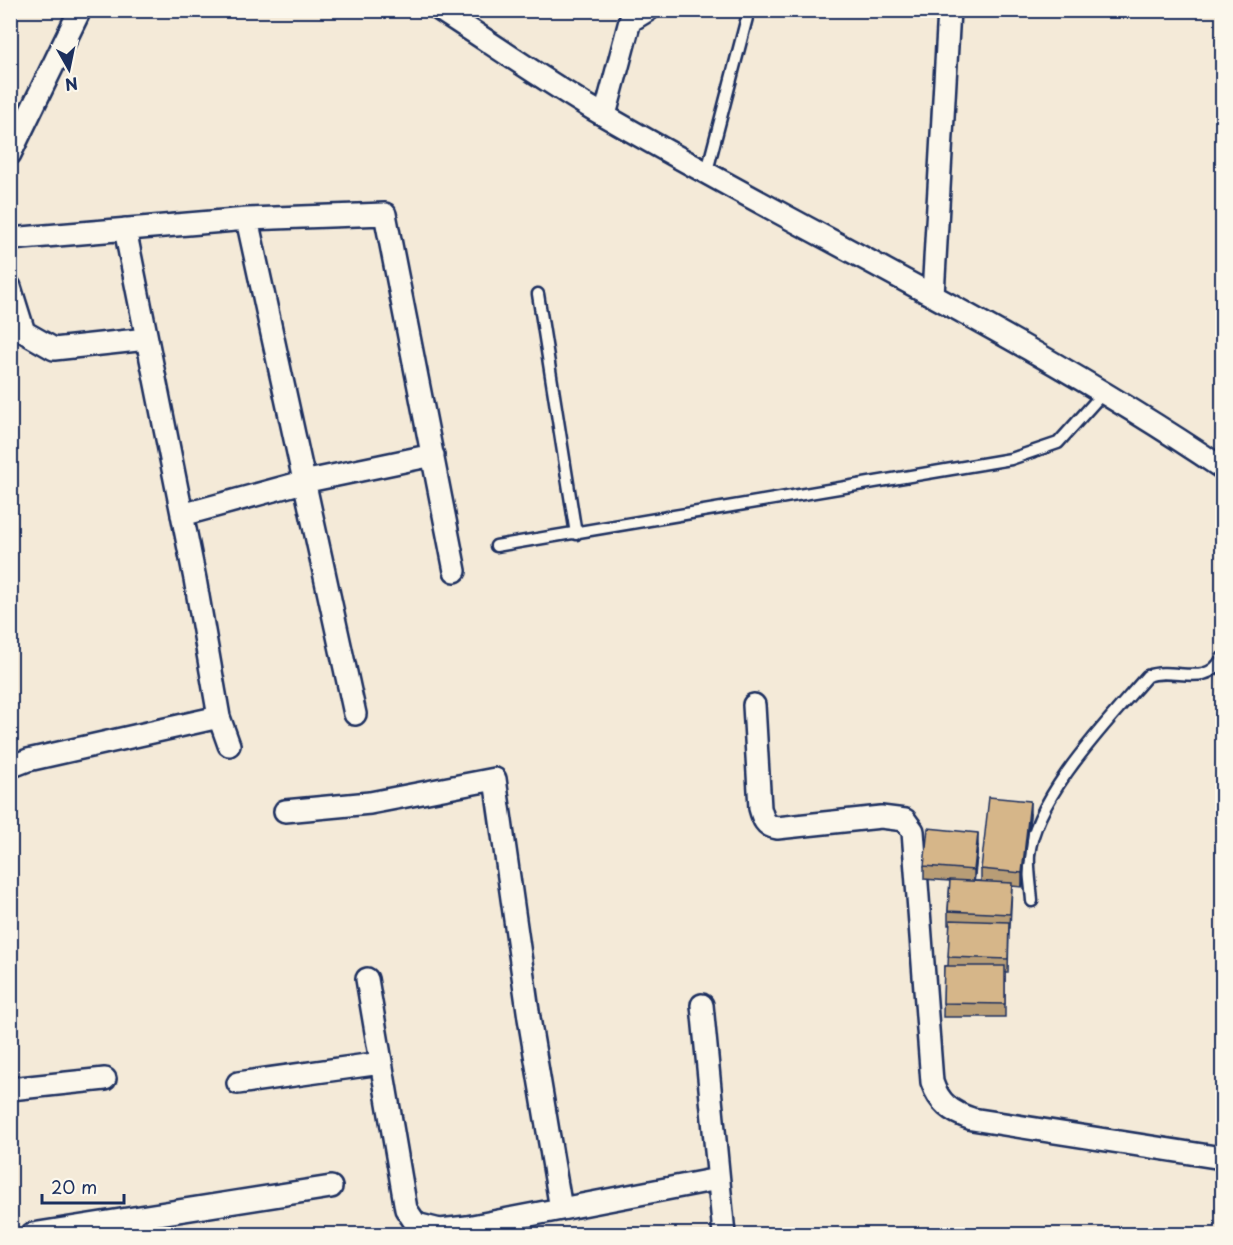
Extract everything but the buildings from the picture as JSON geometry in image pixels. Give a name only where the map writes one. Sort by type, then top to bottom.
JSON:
[{"type":"street","points":[[10,154],[80,10]]},
{"type":"street","points":[[440,10],[605,115],[933,295],[1158,424],[1222,468]]},
{"type":"street","points":[[605,115],[630,21],[648,10]]},
{"type":"street","points":[[933,295],[949,10]]},
{"type":"street","points":[[10,239],[247,219],[385,214],[455,571]]},
{"type":"street","points":[[247,219],[355,714]]},
{"type":"street","points":[[125,230],[219,717],[229,745]]},
{"type":"street","points":[[10,287],[24,333],[54,349],[147,339]]},
{"type":"street","points":[[182,516],[303,482],[433,455]]},
{"type":"street","points":[[754,705],[760,808],[763,819],[770,826],[777,828],[880,817],[905,820],[913,831],[932,1082],[938,1099],[957,1113],[972,1119],[1222,1158]]},
{"type":"street","points":[[10,767],[28,760],[219,717]]},
{"type":"street","points":[[285,811],[370,803],[495,779],[531,1028],[561,1209]]},
{"type":"street","points":[[367,979],[406,1209],[416,1224],[440,1230],[518,1226],[561,1209],[718,1179]]},
{"type":"street","points":[[702,1005],[724,1234]]},
{"type":"street","points":[[238,1083],[381,1063]]},
{"type":"street","points":[[10,1089],[105,1079]]},
{"type":"street","points":[[32,1234],[331,1187]]},
{"type":"lane","points":[[707,171],[749,10]]},
{"type":"lane","points":[[538,294],[576,534]]},
{"type":"lane","points":[[496,546],[1011,459],[1058,443],[1103,393]]},
{"type":"lane","points":[[1032,901],[1029,855],[1040,818],[1088,746],[1147,676],[1158,672],[1205,676],[1217,669],[1222,658]]}]
